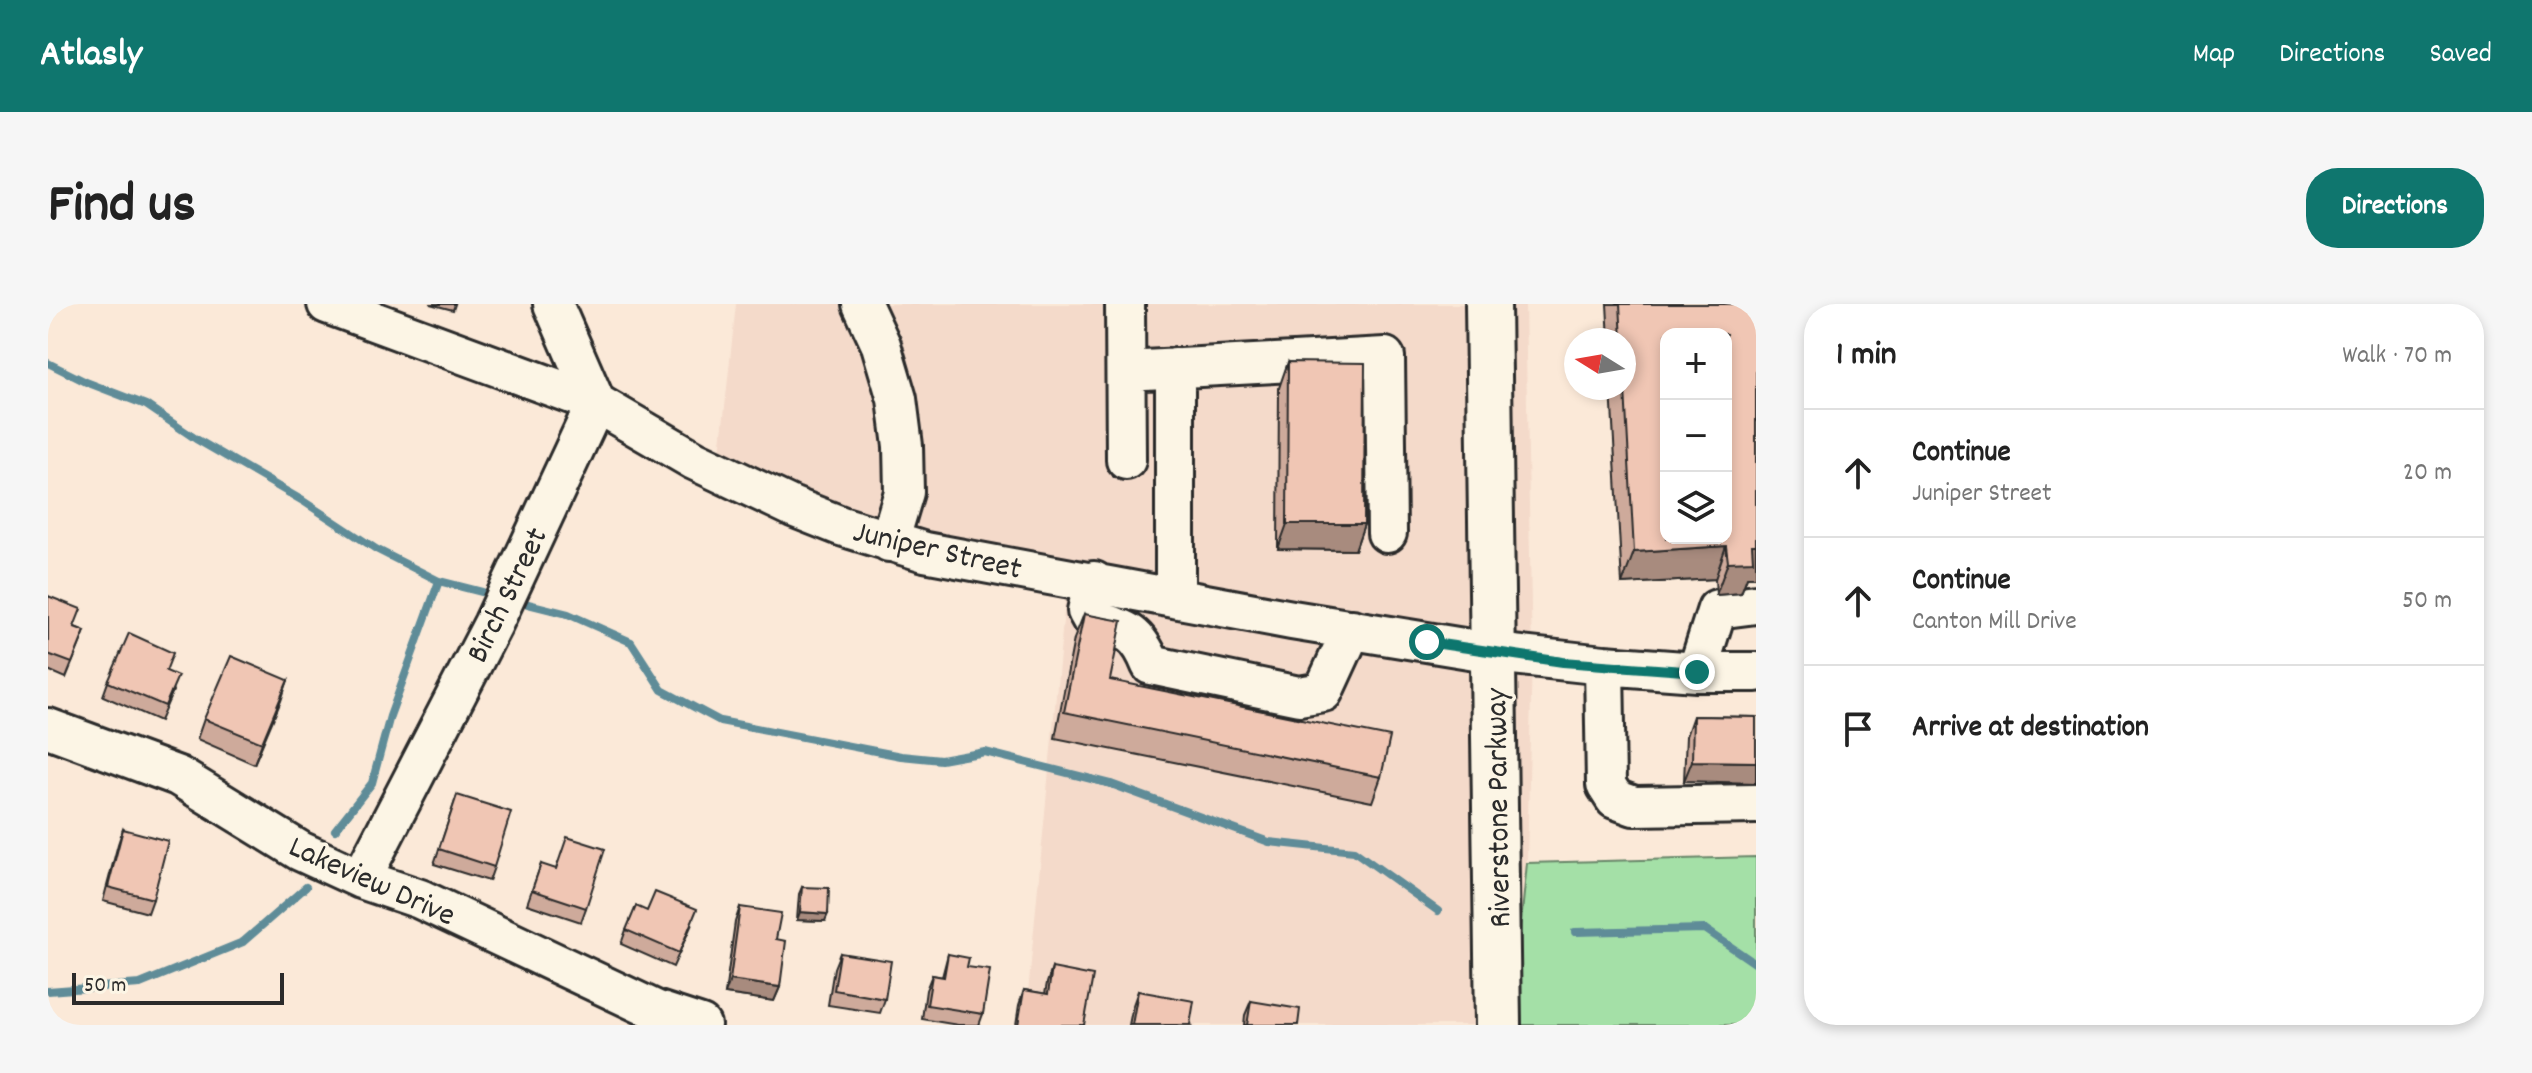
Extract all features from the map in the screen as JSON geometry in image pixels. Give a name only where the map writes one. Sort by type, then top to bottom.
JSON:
[{"type":"main road","name":"Riverstone Parkway","points":[[1488,304],[1498,1025]]},
{"type":"street","name":"Juniper Street","points":[[327,304],[596,403],[694,460],[750,487],[841,526],[925,552],[1494,653],[1697,672],[1756,672]]},
{"type":"street","points":[[553,304],[596,403]]},
{"type":"street","points":[[862,304],[881,345],[897,399],[903,446],[904,492],[889,542]]},
{"type":"street","points":[[1125,304],[1126,460]]},
{"type":"street","points":[[1126,371],[1385,357],[1387,533]]},
{"type":"street","points":[[1175,368],[1175,597]]},
{"type":"street","name":"Birch Street","points":[[361,879],[493,624],[596,403]]},
{"type":"street","points":[[1094,581],[1087,611],[1092,620],[1123,629],[1142,643],[1151,665],[1299,696],[1323,692],[1352,629]]},
{"type":"street","points":[[1697,672],[1717,609],[1756,604]]},
{"type":"street","points":[[1604,665],[1606,785],[1615,799],[1634,806],[1756,804]]},
{"type":"street","name":"Lakeview Drive","points":[[48,728],[178,776],[300,851],[361,879],[420,899],[655,1010],[701,1025]]},
{"type":"shaded area","points":[[736,304],[1525,304],[1532,656],[1527,863],[1511,1025],[1025,1025],[1068,568],[932,542],[719,462]]},
{"type":"green space","points":[[1756,857],[1756,1025],[1511,1025],[1527,863]]},
{"type":"building","points":[[1620,304],[1756,304],[1756,545],[1752,545],[1753,561],[1728,562],[1726,546],[1634,552],[1626,400],[1636,400],[1636,328],[1621,328]]},
{"type":"building","points":[[1288,362],[1365,363],[1364,524],[1287,524]]},
{"type":"building","points":[[48,596],[81,609],[74,627],[85,631],[72,663],[48,654]]},
{"type":"building","points":[[1084,614],[1122,621],[1110,680],[1390,737],[1381,777],[1064,712]]},
{"type":"building","points":[[129,633],[173,653],[166,671],[178,676],[165,706],[108,682]]},
{"type":"building","points":[[231,656],[288,680],[262,743],[204,719]]},
{"type":"building","points":[[1693,716],[1756,717],[1756,762],[1692,761]]},
{"type":"building","points":[[457,795],[511,812],[494,867],[439,849]]},
{"type":"building","points":[[123,829],[168,841],[153,899],[108,887]]},
{"type":"building","points":[[567,837],[605,849],[586,908],[532,890],[541,864],[556,869]]},
{"type":"building","points":[[802,887],[829,888],[828,914],[800,912]]},
{"type":"building","points":[[655,892],[697,909],[679,953],[626,930],[636,906],[647,911]]},
{"type":"building","points":[[740,907],[781,913],[776,939],[786,941],[780,987],[730,980]]},
{"type":"building","points":[[840,953],[891,961],[885,999],[834,990]]},
{"type":"building","points":[[948,954],[969,958],[967,967],[990,970],[983,1014],[927,1005],[932,975],[944,977]]},
{"type":"building","points":[[1052,968],[1093,976],[1084,1025],[1018,1025],[1024,990],[1048,994]]},
{"type":"building","points":[[1138,991],[1194,1001],[1190,1025],[1132,1025]]},
{"type":"building","points":[[1251,1001],[1300,1009],[1298,1025],[1247,1025]]},
{"type":"waterway","points":[[48,363],[86,382],[146,405],[376,549],[439,581],[482,592]]},
{"type":"waterway","points":[[335,830],[372,783],[390,716],[439,581]]},
{"type":"waterway","points":[[528,604],[568,614],[631,642],[662,690],[720,721],[901,756],[941,760],[985,752],[1111,784],[1269,842],[1354,851],[1438,911]]},
{"type":"waterway","points":[[48,991],[140,984],[243,942],[306,887]]},
{"type":"waterway","points":[[1575,932],[1705,929],[1756,964]]},
{"type":"route","points":[[1427,642],[1563,662],[1697,672]]}]
